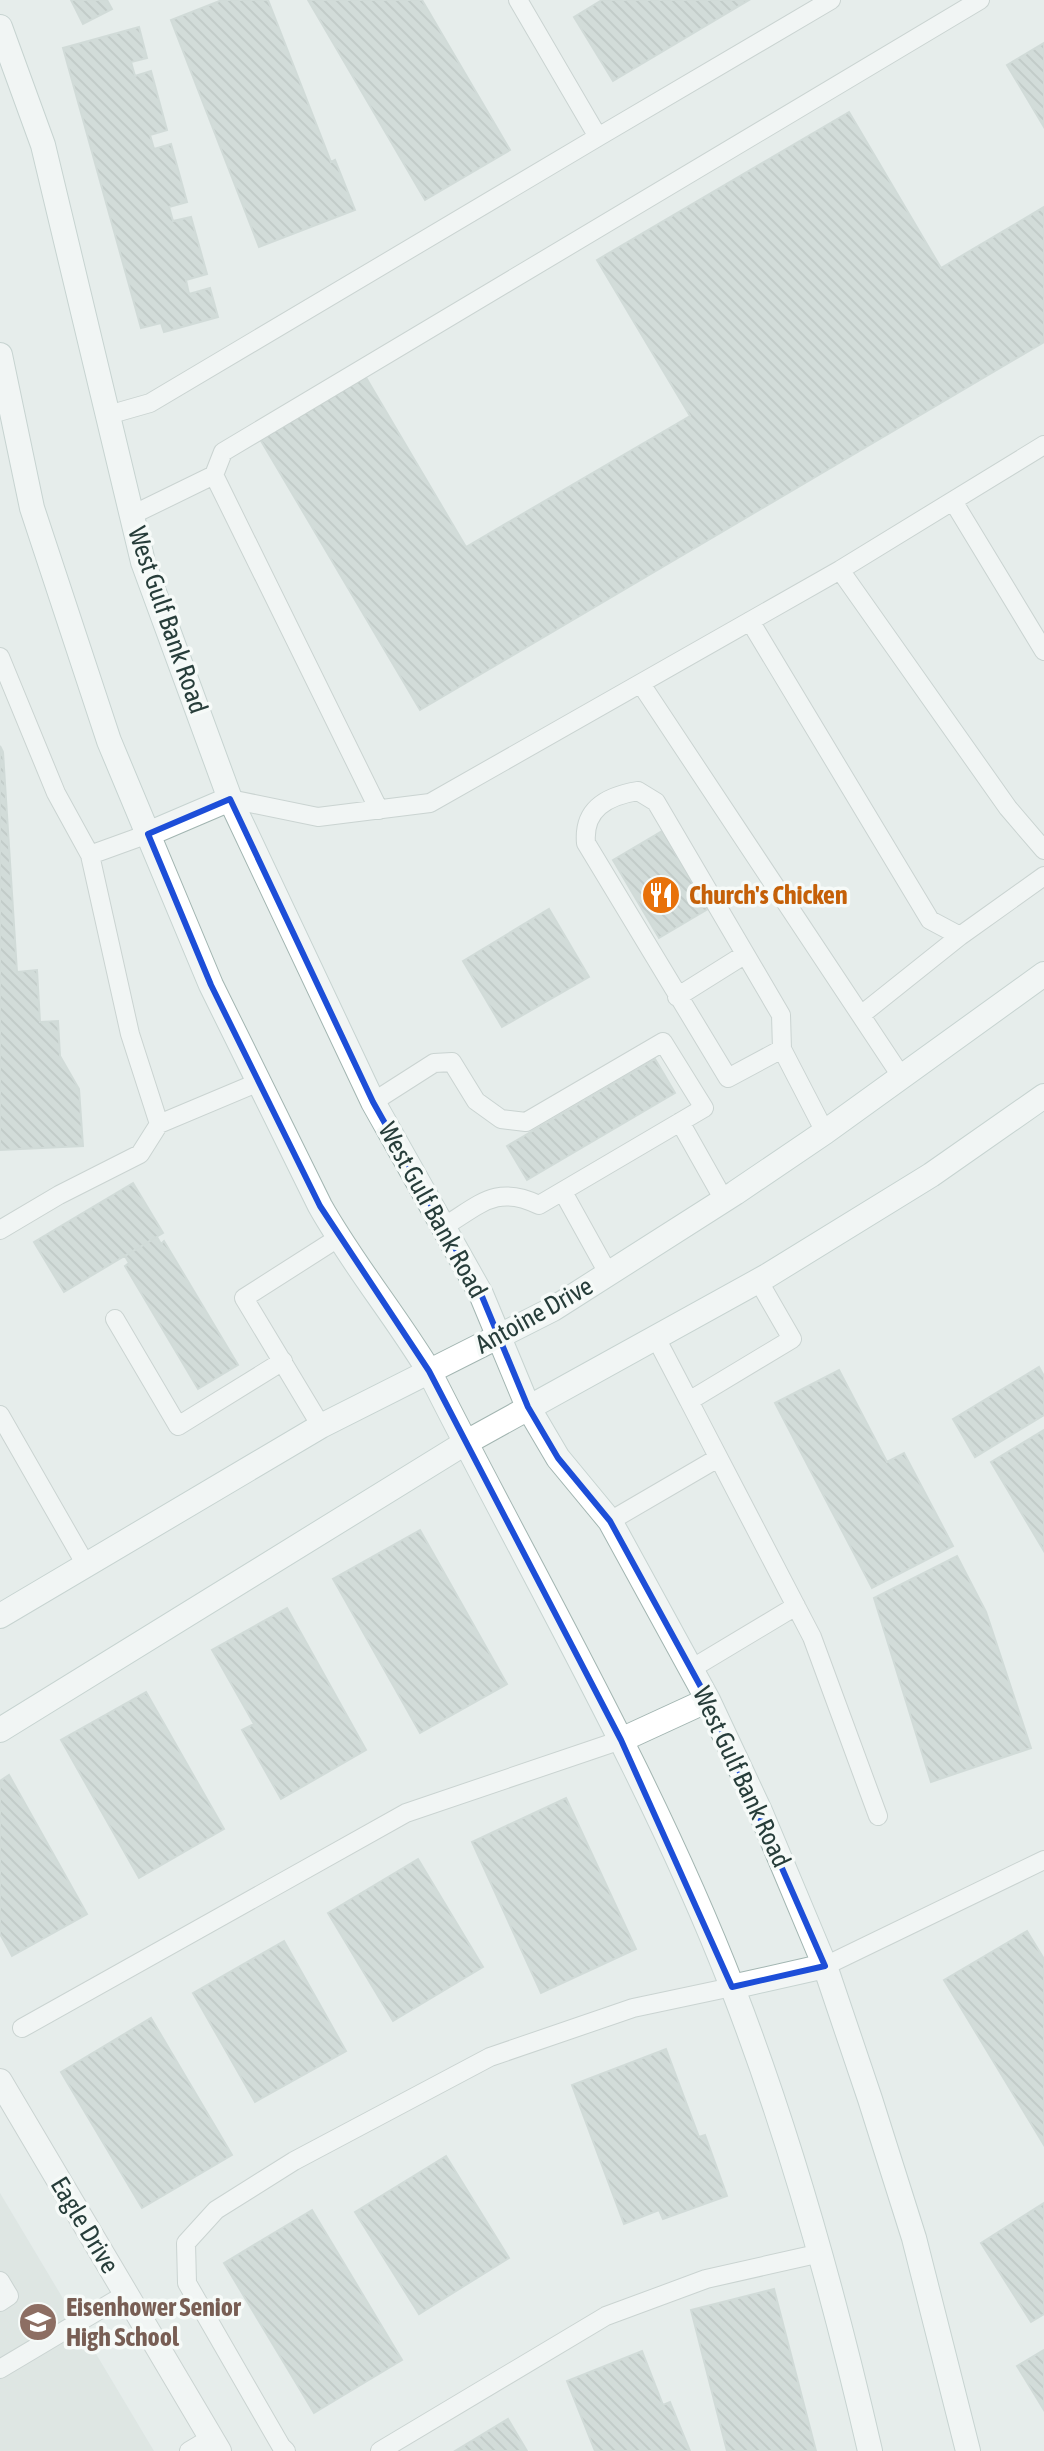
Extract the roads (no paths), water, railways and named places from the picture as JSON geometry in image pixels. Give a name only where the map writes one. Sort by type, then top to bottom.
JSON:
[{"type":"main road","name":"West Gulf Bank Road","points":[[0,27],[43,145],[143,562],[230,799],[373,1102],[481,1294],[528,1407],[558,1458],[610,1521],[708,1700],[760,1811],[825,1966],[914,2238],[968,2451]]},
{"type":"main road","points":[[0,355],[32,508],[109,741],[211,985],[338,1238],[396,1318],[429,1371],[621,1740],[669,1840],[732,1987],[768,2086],[821,2253],[870,2451]]},
{"type":"main road","points":[[148,834],[230,799]]},
{"type":"main road","name":"Antoine Drive","points":[[0,1616],[321,1426],[553,1309],[825,1132],[1044,974]]},
{"type":"main road","points":[[0,1730],[465,1443],[758,1280],[931,1175],[1044,1096]]},
{"type":"main road","points":[[621,1740],[708,1700]]},
{"type":"main road","points":[[732,1987],[825,1966]]},
{"type":"main road","name":"Eagle Drive","points":[[0,2081],[215,2444]]},
{"type":"lane","points":[[518,0],[598,137]]},
{"type":"lane","points":[[108,415],[150,403],[831,0]]},
{"type":"lane","points":[[132,515],[214,475],[223,452],[980,0]]},
{"type":"lane","points":[[230,799],[318,817],[430,803],[840,570],[1044,447]]},
{"type":"lane","points":[[214,475],[379,810]]},
{"type":"lane","points":[[953,501],[1044,651]]},
{"type":"lane","points":[[840,570],[1008,808],[1044,850]]},
{"type":"lane","points":[[750,621],[930,920],[960,936]]},
{"type":"lane","points":[[0,657],[56,793],[90,855],[130,1034],[159,1124]]},
{"type":"lane","points":[[641,684],[901,1076]]},
{"type":"lane","points":[[782,1049],[728,1078],[586,843],[585,829],[590,814],[617,795],[638,791],[656,802],[781,1015],[782,1049],[825,1132]]},
{"type":"lane","points":[[90,855],[148,834]]},
{"type":"lane","points":[[861,1015],[960,936],[1044,876]]},
{"type":"lane","points":[[677,997],[744,955]]},
{"type":"lane","points":[[373,1102],[434,1063],[452,1062],[476,1101],[501,1119],[526,1122],[663,1042],[704,1108],[539,1205],[524,1198],[498,1195],[443,1227]]},
{"type":"lane","points":[[0,1230],[59,1195],[140,1154],[159,1124],[259,1082]]},
{"type":"lane","points":[[680,1122],[724,1200]]},
{"type":"lane","points":[[563,1192],[608,1273]]},
{"type":"lane","points":[[321,1426],[244,1298],[338,1238]]},
{"type":"lane","points":[[689,1401],[792,1339],[758,1280]]},
{"type":"lane","points":[[115,1319],[178,1426],[283,1361]]},
{"type":"lane","points":[[656,1338],[812,1637],[878,1816]]},
{"type":"lane","points":[[0,1415],[86,1565]]},
{"type":"lane","points":[[610,1521],[718,1458]]},
{"type":"lane","points":[[691,1669],[796,1606]]},
{"type":"lane","points":[[22,2028],[406,1813],[621,1740]]},
{"type":"lane","points":[[825,1966],[1044,1860]]},
{"type":"lane","points":[[286,2451],[187,2283],[186,2243],[216,2210],[294,2161],[490,2057],[633,2008],[732,1987]]},
{"type":"lane","points":[[380,2451],[606,2316],[706,2279],[821,2253]]},
{"type":"lane","points":[[0,2281],[9,2296],[0,2302]]},
{"type":"lane","points":[[0,2369],[126,2294]]},
{"type":"lane","points":[[189,2451],[215,2444]]},
{"type":"place","name":"Church's Chicken","points":[[661,895]]},
{"type":"place","name":"Eisenhower Senior High School","points":[[38,2322]]}]
